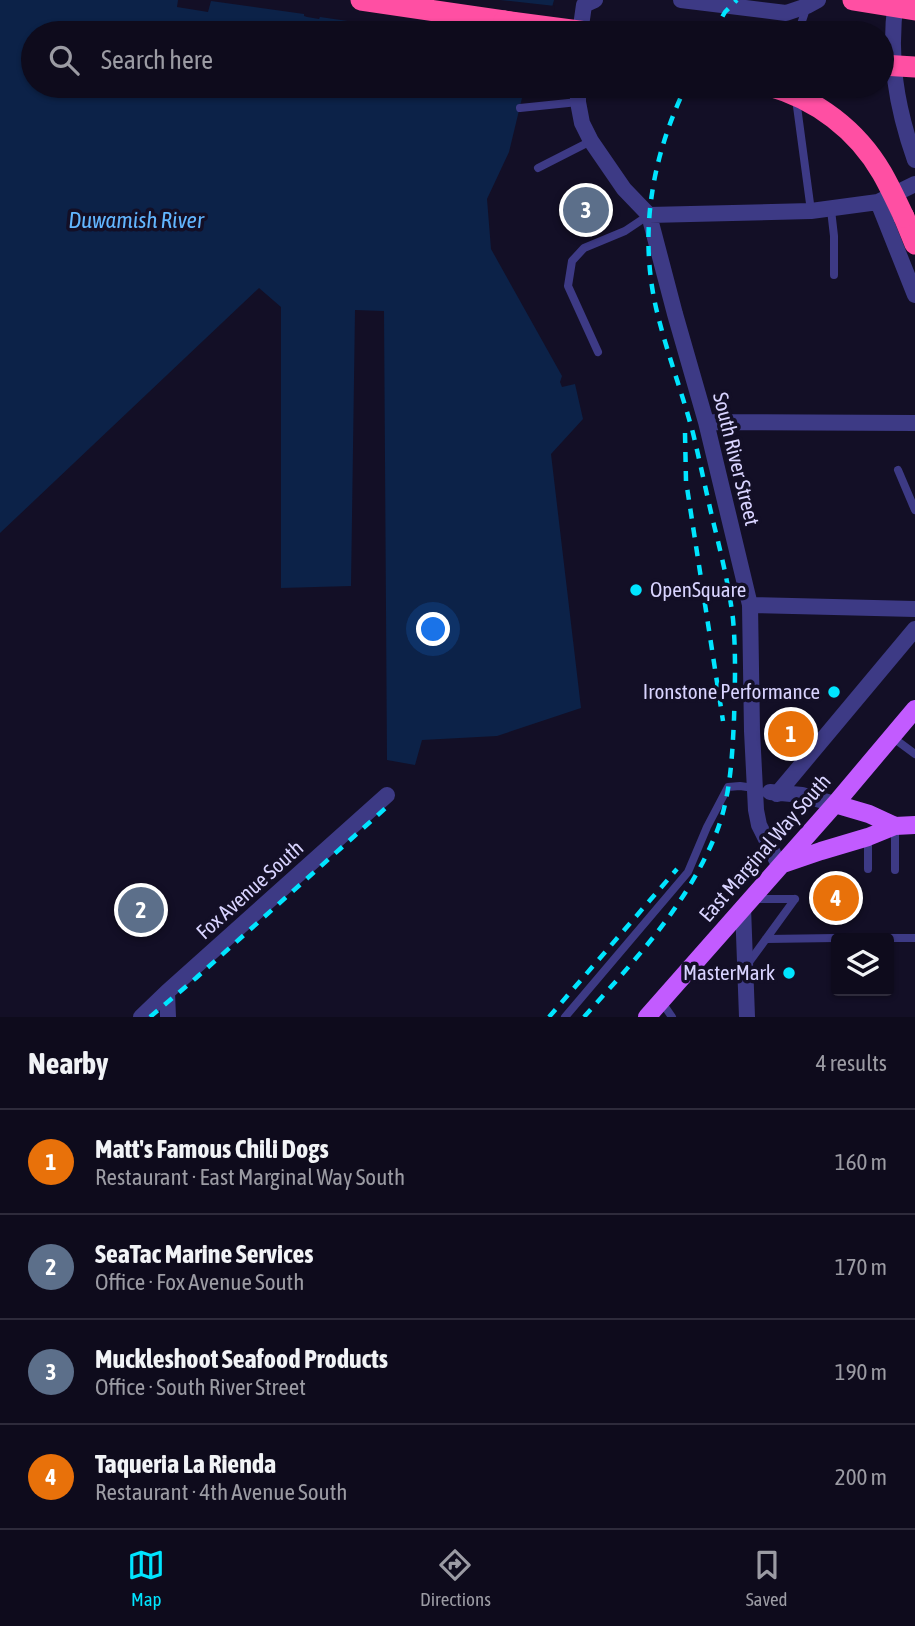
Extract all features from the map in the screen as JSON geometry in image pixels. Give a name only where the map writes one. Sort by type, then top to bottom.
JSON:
[{"type":"highway","points":[[361,0],[504,21]]},
{"type":"highway","points":[[853,0],[915,10]]},
{"type":"highway","points":[[894,66],[915,67]]},
{"type":"highway","points":[[800,98],[815,105],[852,135],[870,155],[882,173],[915,244]]},
{"type":"main road","name":"East Marginal Way South","points":[[647,1017],[913,715]]},
{"type":"main road","points":[[835,804],[869,814],[895,826]]},
{"type":"main road","points":[[779,866],[895,826],[915,825]]},
{"type":"street","points":[[681,0],[786,13],[812,3]]},
{"type":"street","points":[[893,21],[896,0]]},
{"type":"street","points":[[584,21],[589,3]]},
{"type":"street","points":[[894,71],[905,130],[915,160]]},
{"type":"street","name":"South River Street","points":[[579,98],[582,123],[591,141],[624,189],[649,215],[706,422],[750,605],[756,810],[759,825],[779,866]]},
{"type":"street","points":[[649,215],[831,209],[878,201],[915,184]]},
{"type":"street","points":[[878,201],[915,295]]},
{"type":"street","points":[[706,422],[915,423]]},
{"type":"street","points":[[750,605],[915,609]]},
{"type":"street","name":"East Marginal Way South","points":[[777,794],[915,629]]},
{"type":"street","points":[[754,788],[777,794],[802,795],[835,804]]},
{"type":"street","name":"Fox Avenue South","points":[[141,1017],[387,795]]},
{"type":"street","points":[[747,903],[744,968],[747,1017]]},
{"type":"street","points":[[167,992],[167,1017]]},
{"type":"lane","points":[[804,21],[812,3]]},
{"type":"lane","points":[[520,108],[561,98]]},
{"type":"lane","points":[[795,98],[811,211]]},
{"type":"lane","points":[[538,168],[591,141]]},
{"type":"lane","points":[[831,209],[834,275]]},
{"type":"lane","points":[[598,352],[568,286],[572,261],[584,248],[625,231],[649,215]]},
{"type":"lane","points":[[898,470],[915,510]]},
{"type":"lane","points":[[892,737],[915,754]]},
{"type":"lane","points":[[565,1017],[688,872],[707,827],[729,787],[754,788]]},
{"type":"lane","points":[[895,826],[895,870]]},
{"type":"lane","points":[[868,837],[869,869]]},
{"type":"lane","points":[[744,968],[795,899],[747,903]]},
{"type":"lane","points":[[894,938],[915,938]]},
{"type":"lane","points":[[766,939],[831,939]]},
{"type":"lane","points":[[661,1001],[672,1017]]},
{"type":"water","name":"Duwamish River","points":[[0,0],[554,0],[548,21],[21,21],[21,98],[522,98],[509,152],[487,199],[491,249],[562,376],[562,387],[575,384],[583,419],[551,454],[581,708],[497,736],[422,740],[415,765],[387,760],[384,311],[355,310],[351,586],[281,588],[281,307],[259,288],[0,533]]},
{"type":"pier","points":[[178,0],[500,0],[555,6],[552,21],[348,21],[319,19],[304,14],[211,1],[208,12],[177,7]]},
{"type":"railway","points":[[720,21],[737,0]]},
{"type":"railway","points":[[584,1017],[655,935],[700,868],[723,813],[731,767],[735,669],[731,607],[693,433],[665,342],[651,283],[649,224],[652,196],[664,140],[681,98]]},
{"type":"railway","points":[[685,433],[686,481],[723,721]]},
{"type":"railway","points":[[150,1017],[389,805]]},
{"type":"railway","points":[[549,1017],[677,869]]},
{"type":"place","name":"Muckleshoot Seafood Products","points":[[586,210]]},
{"type":"place","name":"OpenSquare","points":[[636,590]]},
{"type":"place","name":"Ironstone Performance","points":[[834,692]]},
{"type":"place","name":"Matt's Famous Chili Dogs","points":[[791,734]]},
{"type":"place","name":"Taqueria La Rienda","points":[[836,898]]},
{"type":"place","name":"SeaTac Marine Services","points":[[141,910]]},
{"type":"place","name":"MasterMark","points":[[789,973]]}]
